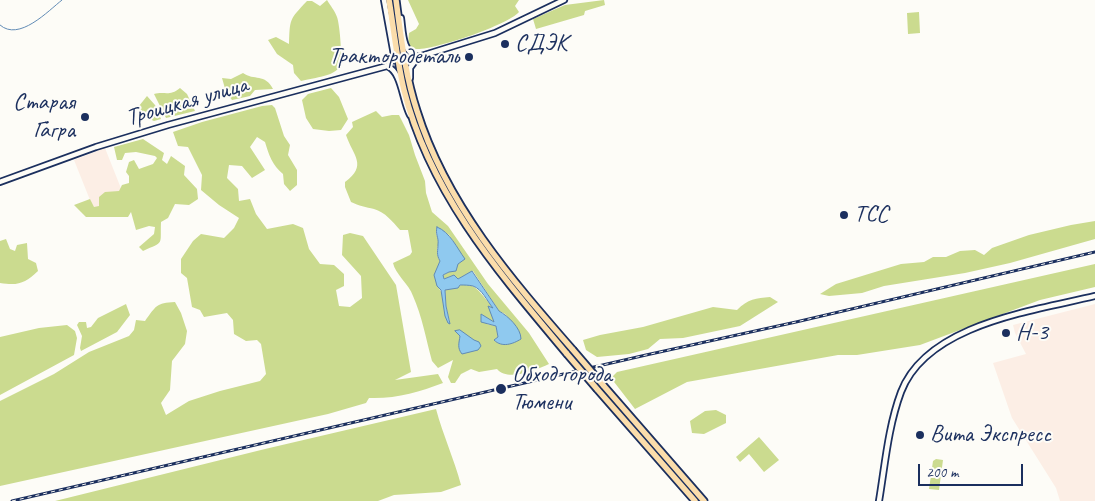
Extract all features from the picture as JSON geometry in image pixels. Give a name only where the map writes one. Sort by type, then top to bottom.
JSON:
[{"type":"highway","points":[[389,0],[401,76],[415,124],[436,174],[461,218],[495,267],[567,354],[600,387],[704,501]]},
{"type":"highway","points":[[396,0],[406,68],[417,111],[442,172],[466,215],[506,270],[695,501]]},
{"type":"street","points":[[384,0],[394,55],[393,60],[387,66],[392,68],[397,74],[403,99],[415,124]]},
{"type":"street","points":[[396,0],[406,48],[410,54],[418,57],[495,34],[564,0]]},
{"type":"street","points":[[417,111],[410,68],[418,57]]},
{"type":"street","name":"Троицкая улица","points":[[0,182],[96,147],[168,125],[387,66]]},
{"type":"street","points":[[879,501],[890,432],[901,392],[909,377],[926,357],[953,337],[974,328],[1013,316],[1095,296]]},
{"type":"shaded area","points":[[105,148],[124,196],[94,210],[74,160]]},
{"type":"shaded area","points":[[1095,304],[1095,501],[1060,501],[1056,488],[1012,418],[993,363],[1026,354],[1013,325]]},
{"type":"green space","points":[[327,0],[338,21],[341,43],[339,68],[321,77],[301,81],[294,73],[293,65],[277,54],[268,40],[276,37],[289,44],[290,24],[297,12],[307,1],[312,1],[320,6]]},
{"type":"green space","points":[[408,0],[519,0],[515,6],[519,12],[501,23],[471,35],[440,45],[416,49],[408,44],[409,33],[416,29],[419,24]]},
{"type":"green space","points":[[604,0],[605,5],[585,11],[584,15],[536,29],[533,19],[565,5]]},
{"type":"green space","points":[[919,12],[920,33],[908,34],[907,13]]},
{"type":"green space","points":[[243,73],[263,79],[273,89],[255,90],[250,96],[232,100],[226,92],[222,78],[231,79]]},
{"type":"green space","points":[[180,88],[187,94],[195,111],[166,118],[154,94],[170,93]]},
{"type":"green space","points":[[331,88],[339,97],[348,119],[341,130],[313,129],[306,118],[302,100],[308,94]]},
{"type":"green space","points":[[147,96],[155,105],[161,119],[154,121],[141,115],[139,106]]},
{"type":"green space","points":[[272,105],[275,108],[284,136],[290,145],[288,155],[297,170],[297,185],[290,191],[284,184],[283,174],[274,163],[265,142],[257,137],[250,147],[265,170],[252,178],[242,166],[229,165],[227,178],[238,189],[239,201],[250,199],[256,214],[267,229],[293,224],[303,228],[309,249],[320,264],[334,265],[344,274],[344,286],[336,290],[339,306],[350,307],[362,298],[361,276],[342,255],[343,235],[350,233],[363,236],[396,285],[411,372],[395,380],[438,374],[443,383],[407,394],[369,398],[366,403],[328,414],[0,486],[0,401],[54,374],[89,352],[129,336],[134,330],[136,320],[145,321],[160,304],[175,302],[187,331],[185,344],[172,361],[170,390],[161,403],[166,415],[189,401],[260,381],[266,374],[261,344],[257,340],[246,341],[234,334],[233,320],[227,313],[204,317],[200,310],[192,307],[187,278],[181,273],[181,259],[193,241],[201,234],[224,238],[234,228],[239,218],[201,190],[202,175],[188,147],[178,146],[173,132],[202,122]]},
{"type":"green space","points":[[376,111],[382,117],[399,115],[409,135],[425,181],[426,193],[432,212],[448,226],[488,284],[529,333],[549,364],[515,375],[502,373],[497,369],[479,372],[471,369],[461,374],[455,383],[451,383],[448,377],[453,360],[438,368],[432,361],[416,304],[411,292],[396,271],[393,263],[410,255],[412,252],[408,230],[400,230],[378,210],[351,202],[345,187],[345,182],[352,176],[357,165],[357,160],[346,135],[353,127],[352,122]],"holes":[[[437,227],[449,235],[455,245],[449,272],[442,276],[445,279],[454,275],[458,279],[473,271],[499,311],[505,314],[511,322],[498,343],[495,340],[498,337],[496,326],[487,324],[481,315],[494,323],[495,309],[474,287],[463,285],[445,290],[450,323],[447,318],[442,294],[437,286],[440,261],[437,249],[439,243],[436,233]]]},
{"type":"green space","points":[[143,139],[164,153],[162,160],[167,164],[171,156],[185,166],[184,175],[197,189],[198,199],[189,205],[175,204],[168,218],[161,222],[160,242],[143,251],[139,247],[154,234],[155,227],[149,226],[136,230],[131,212],[128,217],[86,217],[74,205],[90,199],[94,207],[99,206],[99,197],[105,192],[119,191],[122,185],[129,183],[129,176],[126,172],[129,162],[134,160],[139,169],[153,164],[157,158],[155,156],[136,152],[125,153],[122,160],[117,160],[114,147]]},
{"type":"green space","points":[[1095,221],[1095,239],[1010,263],[965,273],[884,286],[862,293],[829,296],[820,294],[836,284],[901,264],[924,262],[933,257],[946,257],[960,251],[975,250],[984,255],[992,248],[1029,235]]},
{"type":"green space","points":[[6,239],[10,249],[15,251],[17,245],[27,243],[28,259],[36,263],[38,271],[21,283],[0,283],[0,241]]},
{"type":"green space","points":[[1095,264],[1095,287],[1040,300],[920,345],[857,355],[838,355],[687,382],[635,409],[611,378],[617,372]]},
{"type":"green space","points":[[770,297],[778,302],[740,326],[683,338],[660,339],[648,349],[629,354],[597,357],[586,350],[583,340],[643,327],[713,307],[737,310],[752,300]]},
{"type":"green space","points":[[126,304],[130,315],[117,332],[81,351],[82,336],[77,325],[79,322],[86,322],[87,328],[91,327],[98,318]]},
{"type":"green space","points":[[67,325],[75,331],[77,338],[74,355],[0,395],[0,337],[39,328]]},
{"type":"green space","points":[[436,409],[461,485],[441,492],[394,495],[378,501],[55,501],[265,449]]},
{"type":"green space","points":[[716,410],[726,415],[726,423],[704,434],[692,433],[690,421],[705,411]]},
{"type":"green space","points":[[759,437],[779,460],[764,472],[749,454],[740,462],[736,457]]},
{"type":"green space","points":[[936,459],[943,460],[939,490],[929,489],[933,461]]},
{"type":"water","points":[[437,227],[449,236],[465,259],[458,264],[456,271],[443,275],[444,279],[454,275],[458,279],[472,271],[499,311],[510,319],[519,331],[521,339],[504,345],[494,340],[498,337],[496,326],[481,322],[481,314],[494,322],[488,306],[493,308],[482,292],[473,286],[460,285],[458,288],[445,290],[450,324],[448,323],[441,290],[437,286],[434,275],[440,261]]},
{"type":"water","points":[[460,330],[479,342],[481,346],[478,350],[462,354],[460,352],[460,336],[455,331]]},
{"type":"waterway","points":[[0,25],[16,30],[24,27],[33,23],[62,0]]},
{"type":"railway","points":[[12,501],[1095,252]]},
{"type":"place","name":"СДЭК","points":[[505,44]]},
{"type":"place","name":"Трактородеталь","points":[[469,57]]},
{"type":"place","name":"Старая Гагра","points":[[85,117]]},
{"type":"place","name":"ТСС","points":[[844,215]]},
{"type":"place","name":"Н-3","points":[[1006,333]]},
{"type":"place","name":"Обход города Тюмени","points":[[501,389]]},
{"type":"place","name":"Вита Экспресс","points":[[920,435]]}]
